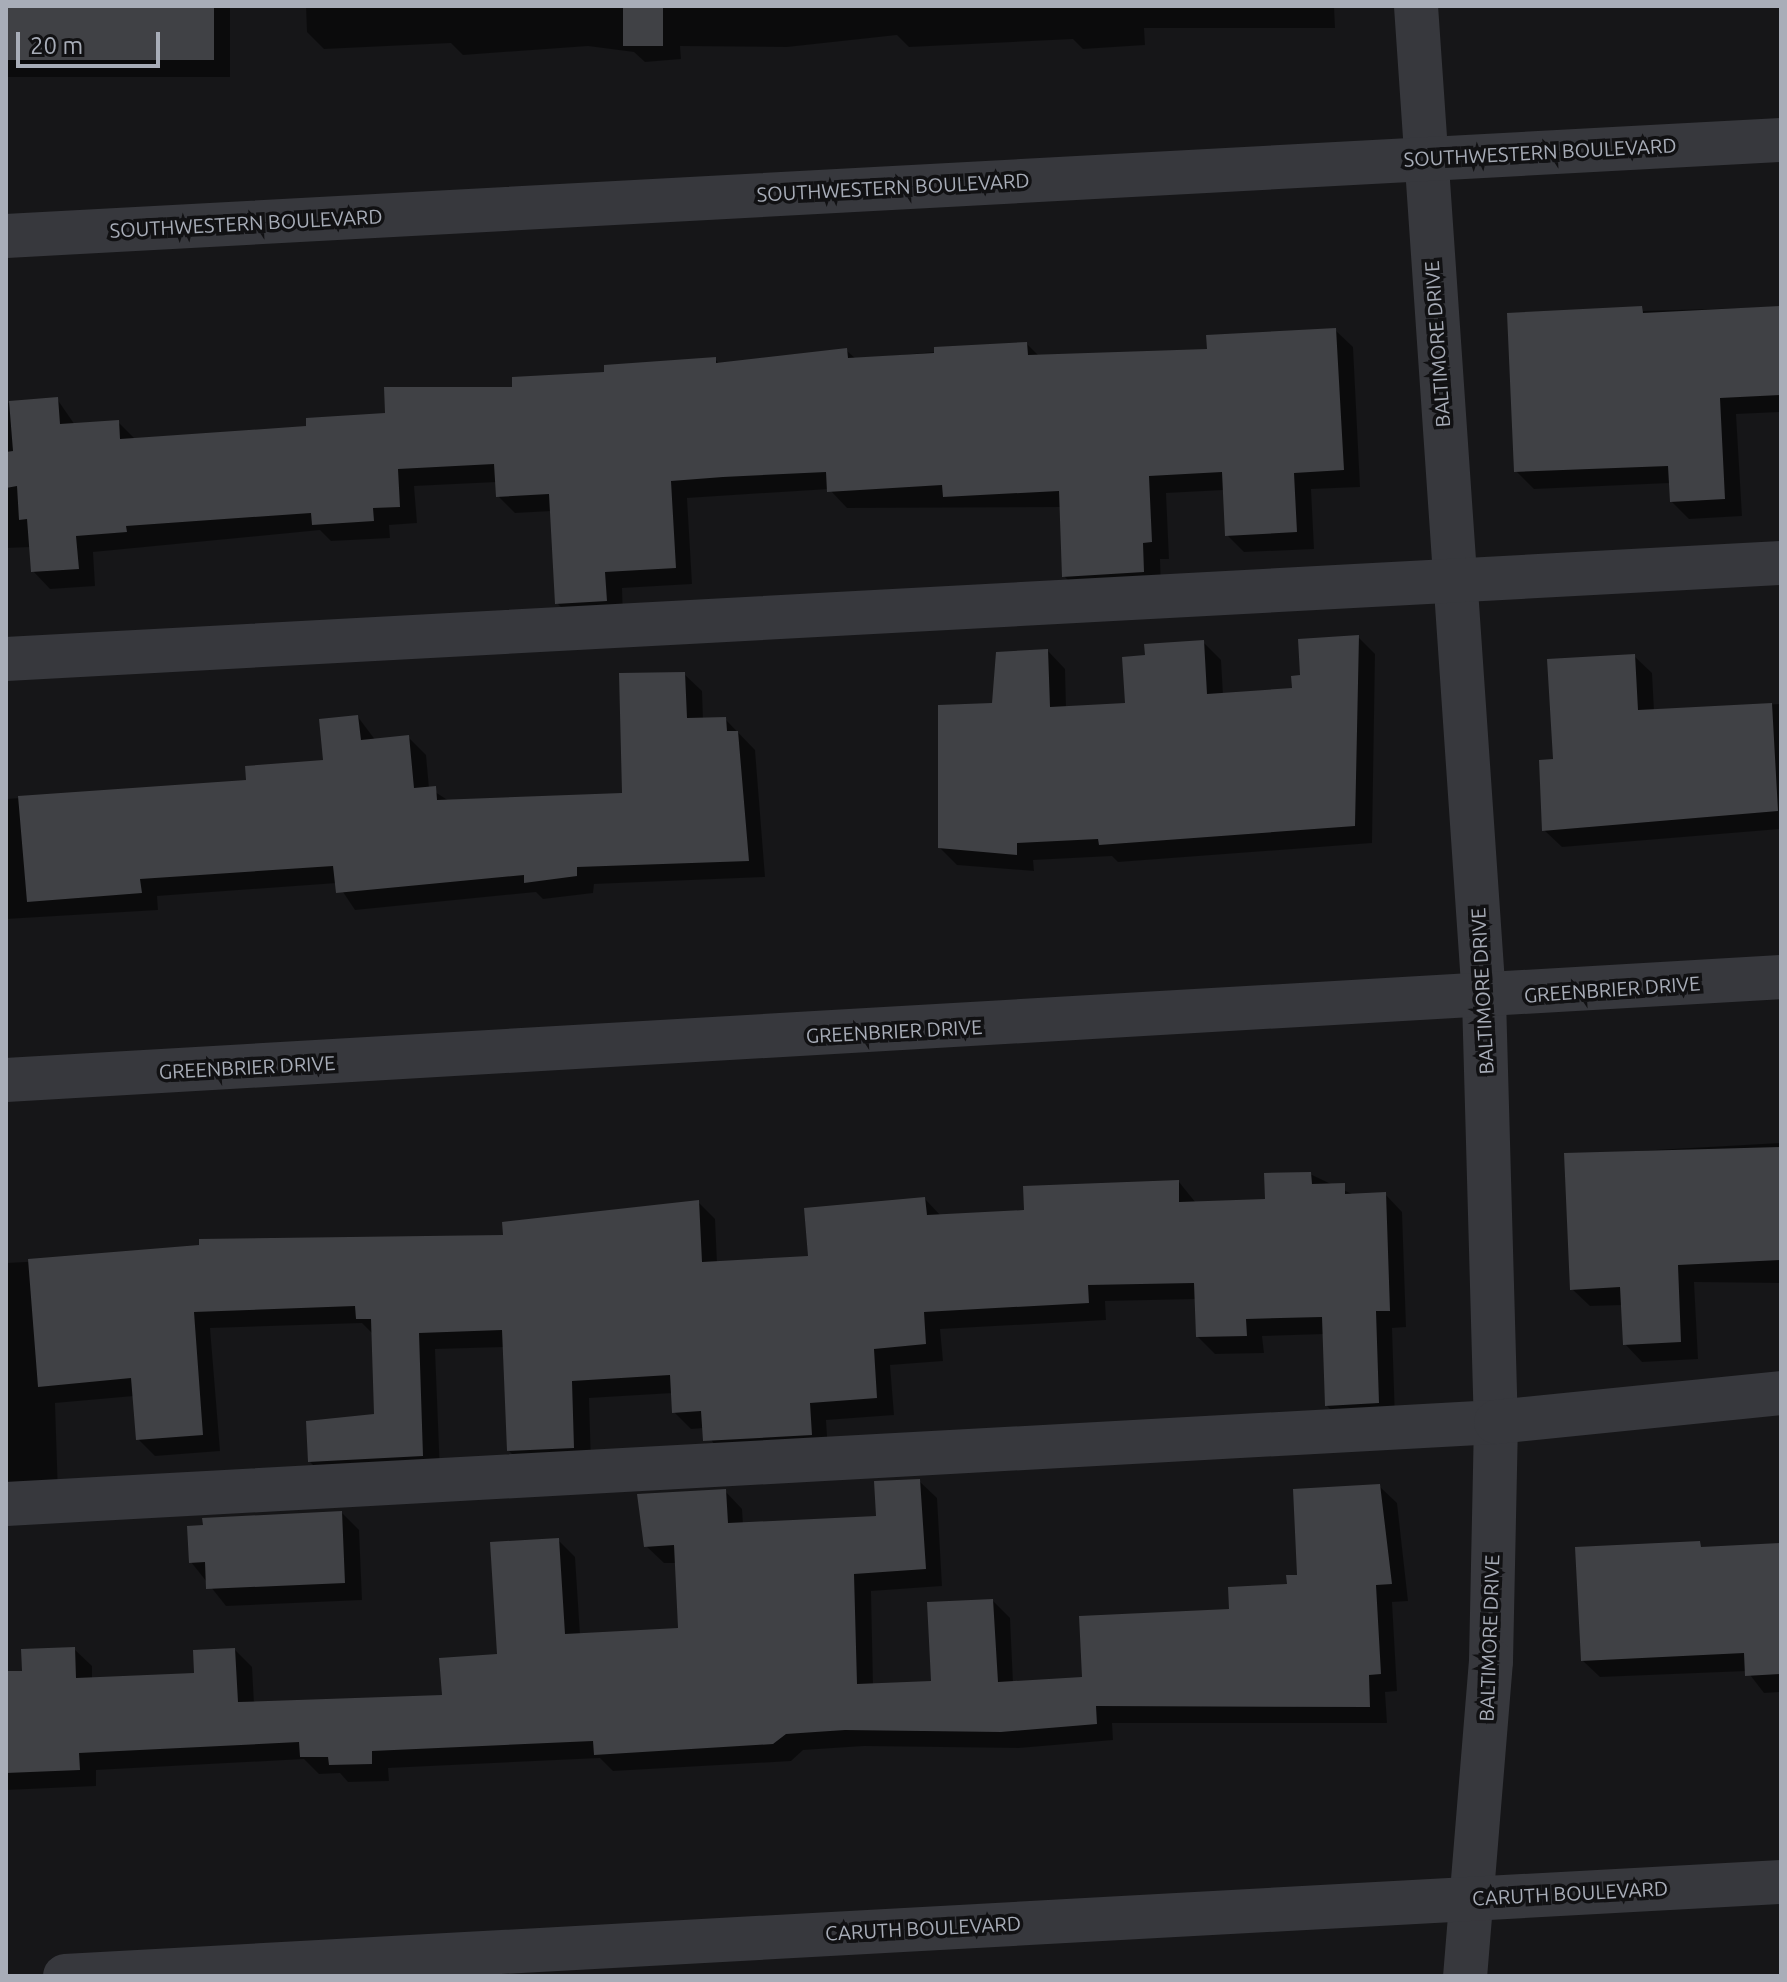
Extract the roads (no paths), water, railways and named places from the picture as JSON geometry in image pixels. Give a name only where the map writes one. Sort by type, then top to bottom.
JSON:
[{"type":"street","name":"BALTIMORE DRIVE","points":[[1416,6],[1484,999],[1496,1422],[1491,1661],[1465,1976]]},
{"type":"street","name":"SOUTHWESTERN BOULEVARD","points":[[6,236],[1781,140]]},
{"type":"street","points":[[6,659],[1453,577],[1781,563]]},
{"type":"street","name":"GREENBRIER DRIVE","points":[[6,1080],[1484,999],[1781,977]]},
{"type":"street","points":[[6,1504],[1496,1422],[1781,1393]]},
{"type":"street","name":"CARUTH BOULEVARD","points":[[65,1976],[1781,1882]]}]
